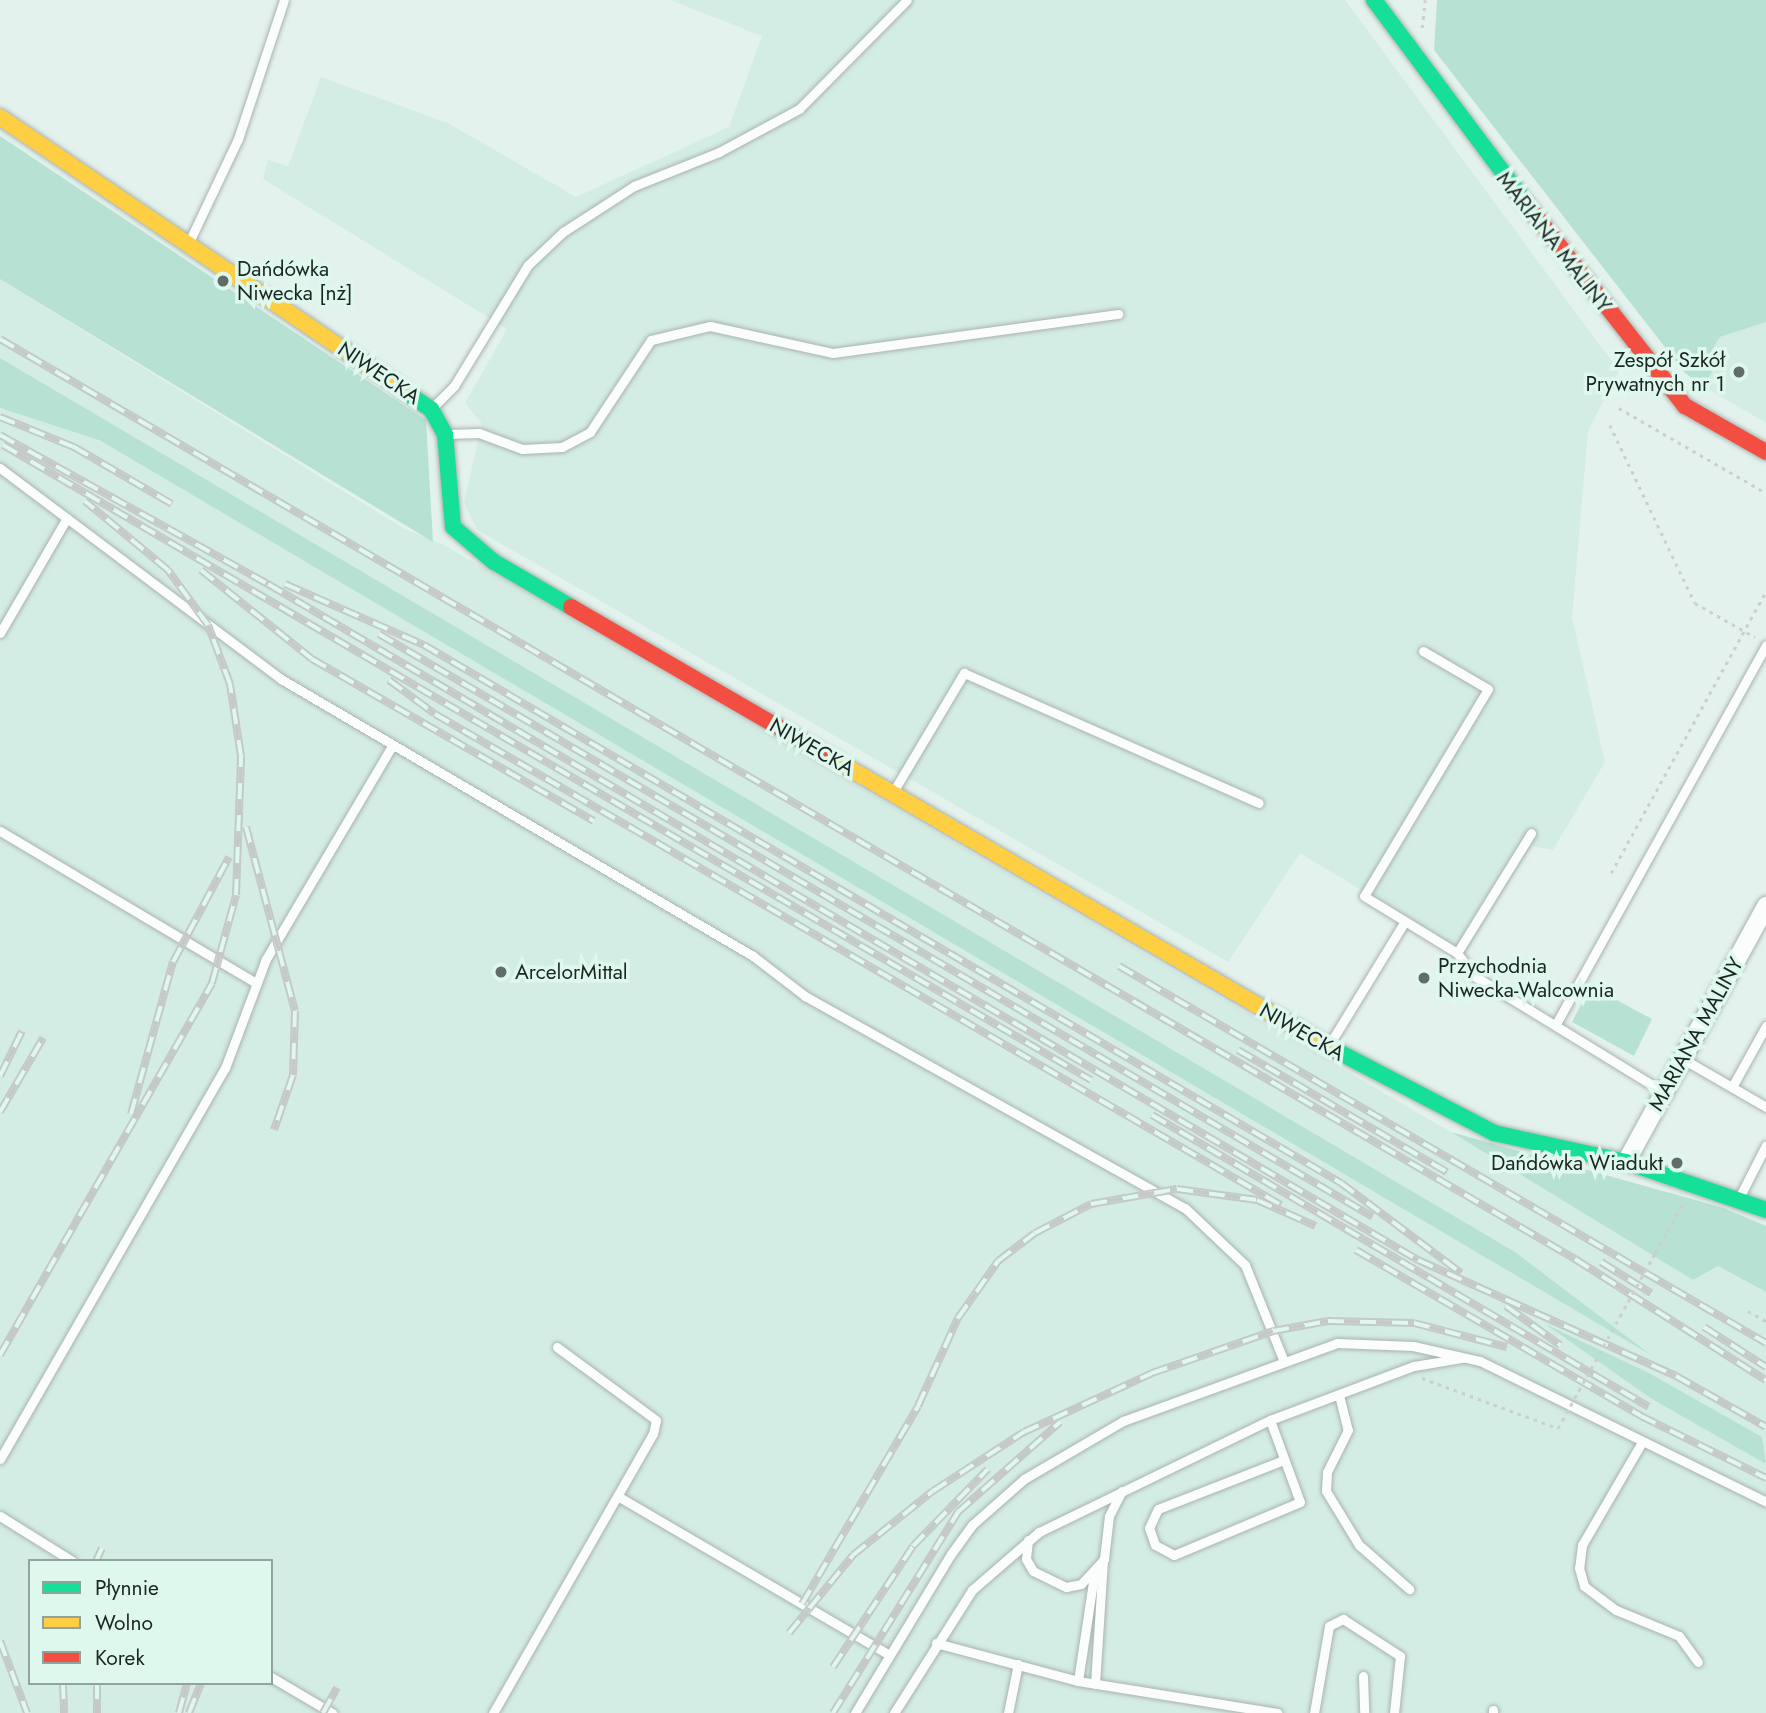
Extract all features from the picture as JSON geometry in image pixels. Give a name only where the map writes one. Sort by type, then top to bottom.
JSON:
[{"type":"street","name":"MARIANA MALINY","points":[[1374,0],[1646,362],[1685,406],[1766,452]]},
{"type":"street","name":"NIWECKA","points":[[0,117],[431,409],[445,434],[447,509],[467,544],[1327,1047],[1494,1133],[1626,1163],[1765,1206]]},
{"type":"street","name":"MARIANA MALINY","points":[[1626,1163],[1766,906]]},
{"type":"lane","points":[[188,244],[238,139],[284,0]]},
{"type":"lane","points":[[431,409],[454,386],[528,265],[563,232],[634,186],[719,152],[799,108],[907,0]]},
{"type":"lane","points":[[445,434],[479,433],[522,449],[562,447],[590,432],[651,340],[710,326],[833,353],[1118,314]]},
{"type":"lane","points":[[0,468],[281,679],[753,956],[805,996],[1185,1208],[1245,1265],[1283,1359]]},
{"type":"lane","points":[[0,633],[67,519]]},
{"type":"lane","points":[[1556,1024],[1766,644]]},
{"type":"lane","points":[[1423,651],[1488,690],[1364,896],[1457,953],[1476,977],[1664,1092]]},
{"type":"lane","points":[[892,793],[964,673],[1259,803]]},
{"type":"lane","points":[[0,1458],[225,1068],[256,983],[392,746]]},
{"type":"lane","points":[[0,831],[256,983]]},
{"type":"lane","points":[[1457,953],[1531,833]]},
{"type":"lane","points":[[1327,1047],[1405,921]]},
{"type":"lane","points":[[1732,1087],[1766,1026]]},
{"type":"lane","points":[[1683,1059],[1766,1107]]},
{"type":"lane","points":[[1739,1198],[1766,1145]]},
{"type":"lane","points":[[855,1713],[972,1525],[1024,1479],[1123,1421],[1283,1359],[1366,1341],[1468,1357],[1766,1502]]},
{"type":"lane","points":[[493,1713],[619,1497],[656,1420],[556,1347]]},
{"type":"lane","points":[[894,1713],[936,1643],[979,1582],[1028,1540],[1124,1489],[1270,1420],[1414,1366],[1468,1357]]},
{"type":"lane","points":[[1339,1395],[1348,1430],[1327,1472],[1326,1492],[1359,1545],[1409,1589]]},
{"type":"lane","points":[[1270,1420],[1282,1461],[1300,1502],[1174,1555],[1155,1545],[1149,1528],[1158,1509],[1282,1461]]},
{"type":"lane","points":[[1642,1442],[1582,1545],[1579,1568],[1584,1586],[1616,1610],[1679,1636],[1698,1662]]},
{"type":"lane","points":[[1095,1684],[1109,1516],[1124,1489]]},
{"type":"lane","points":[[619,1497],[889,1655]]},
{"type":"lane","points":[[0,1516],[69,1559]]},
{"type":"lane","points":[[1028,1540],[1026,1559],[1048,1581],[1066,1587],[1094,1575]]},
{"type":"lane","points":[[1078,1681],[1094,1575],[1104,1559]]},
{"type":"lane","points":[[1314,1713],[1329,1626],[1343,1619],[1400,1656],[1394,1713]]},
{"type":"lane","points":[[936,1643],[1078,1681],[1276,1713]]},
{"type":"lane","points":[[1008,1713],[1018,1664]]},
{"type":"lane","points":[[1363,1676],[1364,1713]]},
{"type":"lane","points":[[273,1678],[332,1713]]},
{"type":"path","points":[[1619,408],[1766,492]]},
{"type":"path","points":[[1610,425],[1695,603],[1766,644]]},
{"type":"path","points":[[1611,873],[1766,591]]},
{"type":"path","points":[[1409,1382],[1420,1378],[1460,1390],[1558,1428],[1672,1223]]},
{"type":"path","points":[[1748,1311],[1766,1321]]},
{"type":"shaded area","points":[[670,0],[1345,0],[1619,371],[1588,431],[1572,617],[1605,762],[1553,850],[1531,846],[1466,953],[1300,853],[1228,962],[477,530],[464,502],[482,424],[465,403],[507,329],[263,179],[268,160],[288,166],[321,77],[448,123],[576,197],[729,127],[762,36]]},
{"type":"shaded area","name":"ArcelorMittal","points":[[0,279],[403,528],[444,545],[1451,1132],[1693,1280],[1718,1266],[1766,1292],[1766,1713],[0,1713],[0,408],[100,441],[115,430],[0,358]]},
{"type":"shaded area","name":"Zespół Szkół Prywatnych nr 1","points":[[1766,322],[1766,423],[1703,386],[1719,359],[1710,353],[1720,337]]},
{"type":"green space","points":[[1437,0],[1766,0],[1766,322],[1720,337],[1710,353],[1720,359],[1703,386],[1685,373],[1434,50]]},
{"type":"green space","points":[[0,136],[426,420],[433,542],[0,279]]},
{"type":"green space","points":[[0,358],[1515,1252],[1651,1355],[101,441],[0,408]]},
{"type":"green space","points":[[1598,990],[1652,1019],[1634,1056],[1572,1022],[1588,991]]},
{"type":"green space","points":[[1451,1132],[1724,1208],[1766,1226],[1766,1292],[1718,1266],[1693,1280]]},
{"type":"green space","points":[[1545,1324],[1647,1372],[1762,1437],[1766,1464],[1652,1399]]},
{"type":"railway","points":[[0,339],[1575,1259],[1766,1380]]},
{"type":"railway","points":[[0,417],[74,447],[172,504]]},
{"type":"railway","points":[[0,435],[268,584],[1418,1260],[1676,1376],[1766,1427]]},
{"type":"railway","points":[[3,445],[1091,1080]]},
{"type":"railway","points":[[0,1355],[212,983],[236,895],[241,756],[230,684],[208,625],[168,570],[85,501]]},
{"type":"railway","points":[[201,570],[312,659],[594,821]]},
{"type":"railway","points":[[285,584],[424,645],[1341,1183],[1461,1273]]},
{"type":"railway","points":[[379,634],[1373,1217]]},
{"type":"railway","points":[[389,680],[435,714],[1281,1205]]},
{"type":"railway","points":[[246,827],[295,1011],[293,1075],[274,1130]]},
{"type":"railway","points":[[131,1114],[173,962],[229,857]]},
{"type":"railway","points":[[1119,966],[1766,1343]]},
{"type":"railway","points":[[0,1076],[22,1031]]},
{"type":"railway","points":[[0,1112],[43,1038]]},
{"type":"railway","points":[[1238,1050],[1447,1172]]},
{"type":"railway","points":[[1152,1115],[1649,1407]]},
{"type":"railway","points":[[802,1604],[918,1406],[958,1318],[998,1261],[1035,1233],[1091,1204],[1177,1189],[1257,1200],[1316,1226]]},
{"type":"railway","points":[[1356,1250],[1641,1416],[1766,1478]]},
{"type":"railway","points":[[1601,1262],[1651,1293]]},
{"type":"railway","points":[[1506,1306],[1560,1345]]},
{"type":"railway","points":[[789,1633],[853,1555],[933,1491],[1024,1432],[1152,1373],[1273,1331],[1328,1321],[1414,1323],[1507,1347]]},
{"type":"railway","points":[[1704,1327],[1766,1367]]},
{"type":"railway","points":[[833,1713],[958,1512],[1060,1422]]},
{"type":"railway","points":[[833,1667],[913,1546],[988,1469]]},
{"type":"railway","points":[[97,1559],[102,1548]]},
{"type":"railway","points":[[0,1641],[27,1713]]},
{"type":"railway","points":[[63,1685],[64,1713]]},
{"type":"railway","points":[[97,1685],[97,1713]]},
{"type":"railway","points":[[179,1713],[186,1685]]},
{"type":"railway","points":[[189,1713],[200,1685]]},
{"type":"railway","points":[[323,1713],[337,1688]]},
{"type":"traffic: fast","points":[[1374,0],[1532,211]]},
{"type":"traffic: fast","points":[[401,389],[431,409],[445,434],[453,527],[494,562],[571,607]]},
{"type":"traffic: fast","points":[[1331,1048],[1494,1133],[1626,1162],[1766,1210]]},
{"type":"traffic: slow","points":[[0,117],[401,389]]},
{"type":"traffic: slow","points":[[821,752],[1331,1048]]},
{"type":"traffic: jam","points":[[1532,211],[1685,406],[1766,452]]},
{"type":"traffic: jam","points":[[571,607],[821,752]]},
{"type":"place","name":"Dańdówka Niwecka [nż]","points":[[223,281]]},
{"type":"place","name":"Zespół Szkół Prywatnych nr 1","points":[[1739,372]]},
{"type":"place","name":"ArcelorMittal","points":[[501,972]]},
{"type":"place","name":"Przychodnia Niwecka-Walcownia","points":[[1424,978]]},
{"type":"place","name":"Dańdówka Wiadukt","points":[[1677,1163]]}]
